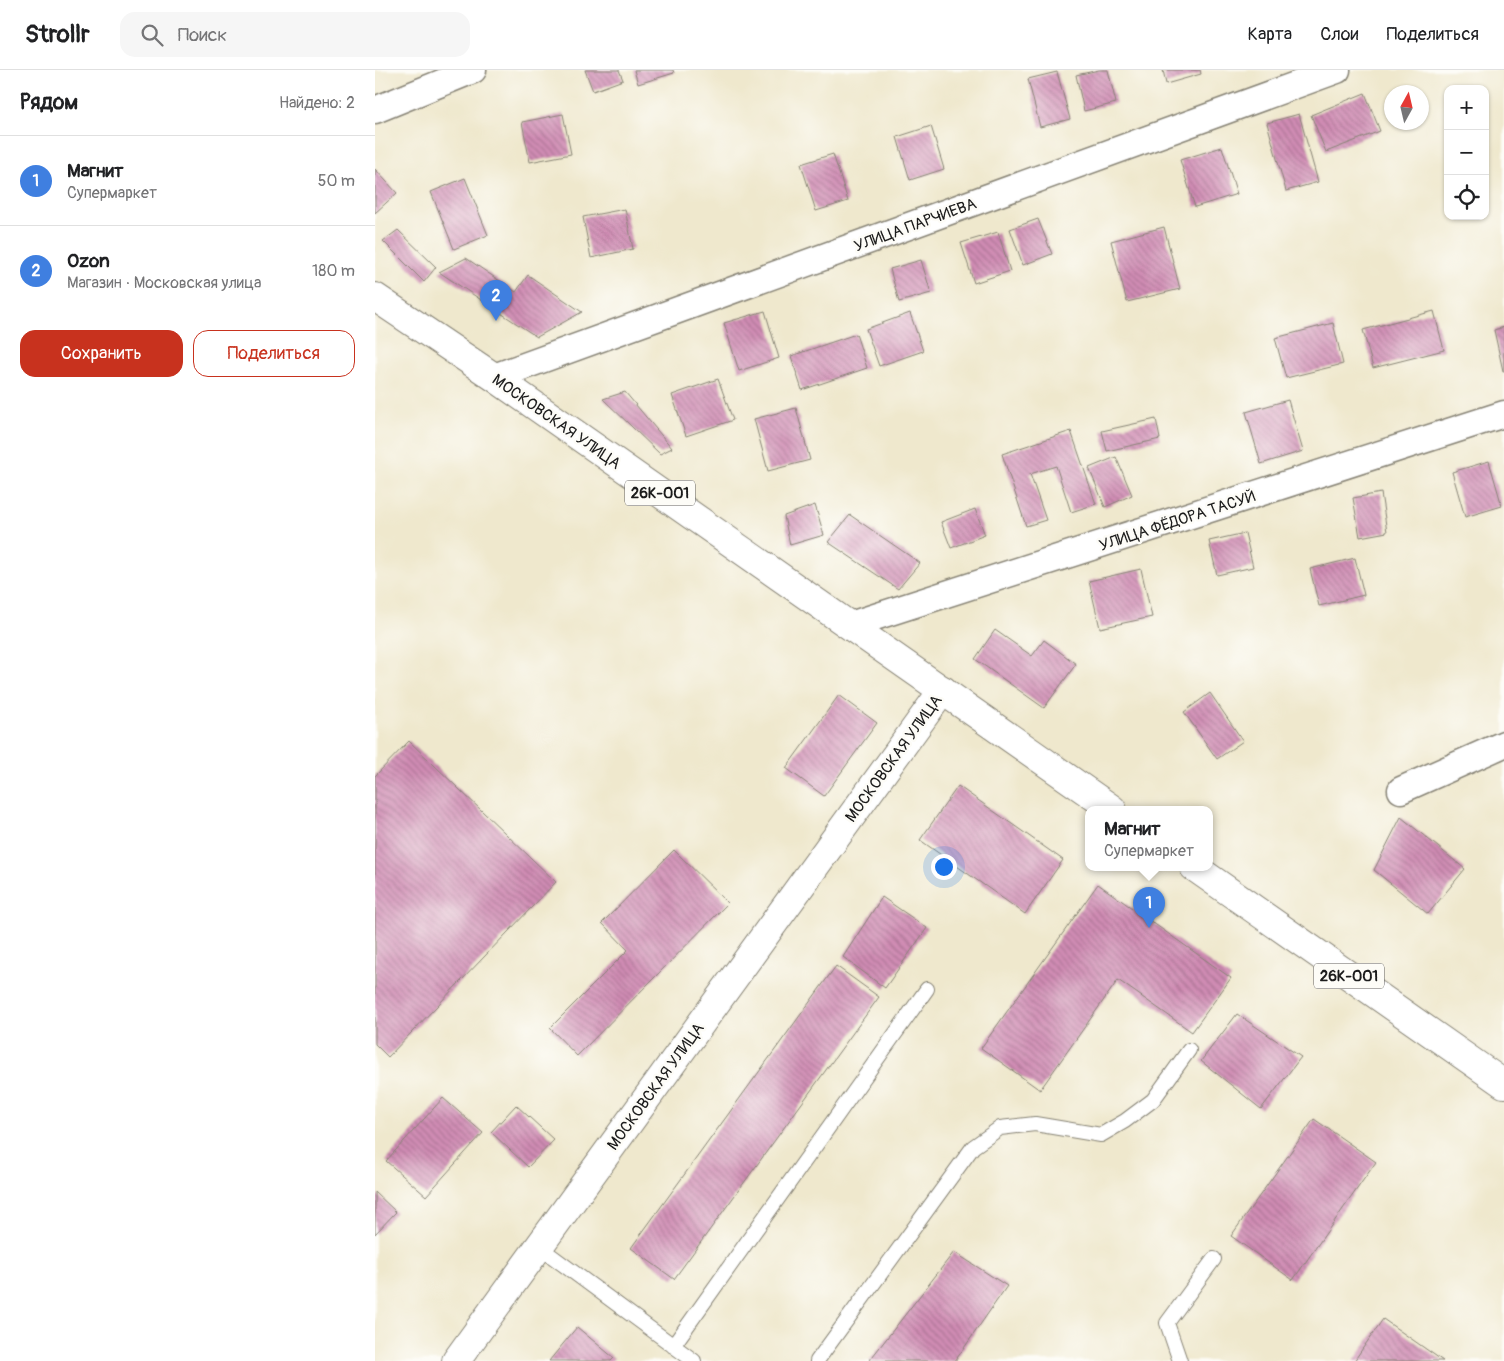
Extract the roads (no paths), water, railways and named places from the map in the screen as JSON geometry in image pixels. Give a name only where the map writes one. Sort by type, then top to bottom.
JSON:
[{"type":"main road","name":"МОСКОВСКАЯ УЛИЦА","points":[[375,297],[494,377],[943,690],[456,1361]]},
{"type":"main road","name":"26К-001","points":[[943,690],[1108,806]]},
{"type":"main road","name":"26К-001","points":[[1200,871],[1504,1084]]},
{"type":"street","points":[[375,110],[473,70]]},
{"type":"street","name":"УЛИЦА ПАРЧИЕВА","points":[[494,377],[1337,70]]},
{"type":"street","name":"УЛИЦА ФЁДОРА ТАСУЙ","points":[[850,625],[1504,414]]},
{"type":"street","points":[[1401,790],[1504,744]]},
{"type":"lane","points":[[673,1346],[927,988]]},
{"type":"lane","points":[[817,1361],[973,1147],[1000,1128],[1035,1124],[1101,1135],[1125,1121],[1153,1100],[1189,1050]]},
{"type":"lane","points":[[538,1246],[694,1361]]},
{"type":"lane","points":[[1180,1361],[1167,1323],[1214,1259]]},
{"type":"place","name":"Ozon","points":[[496,321]]},
{"type":"place","name":"Магнит","points":[[1149,928]]}]
